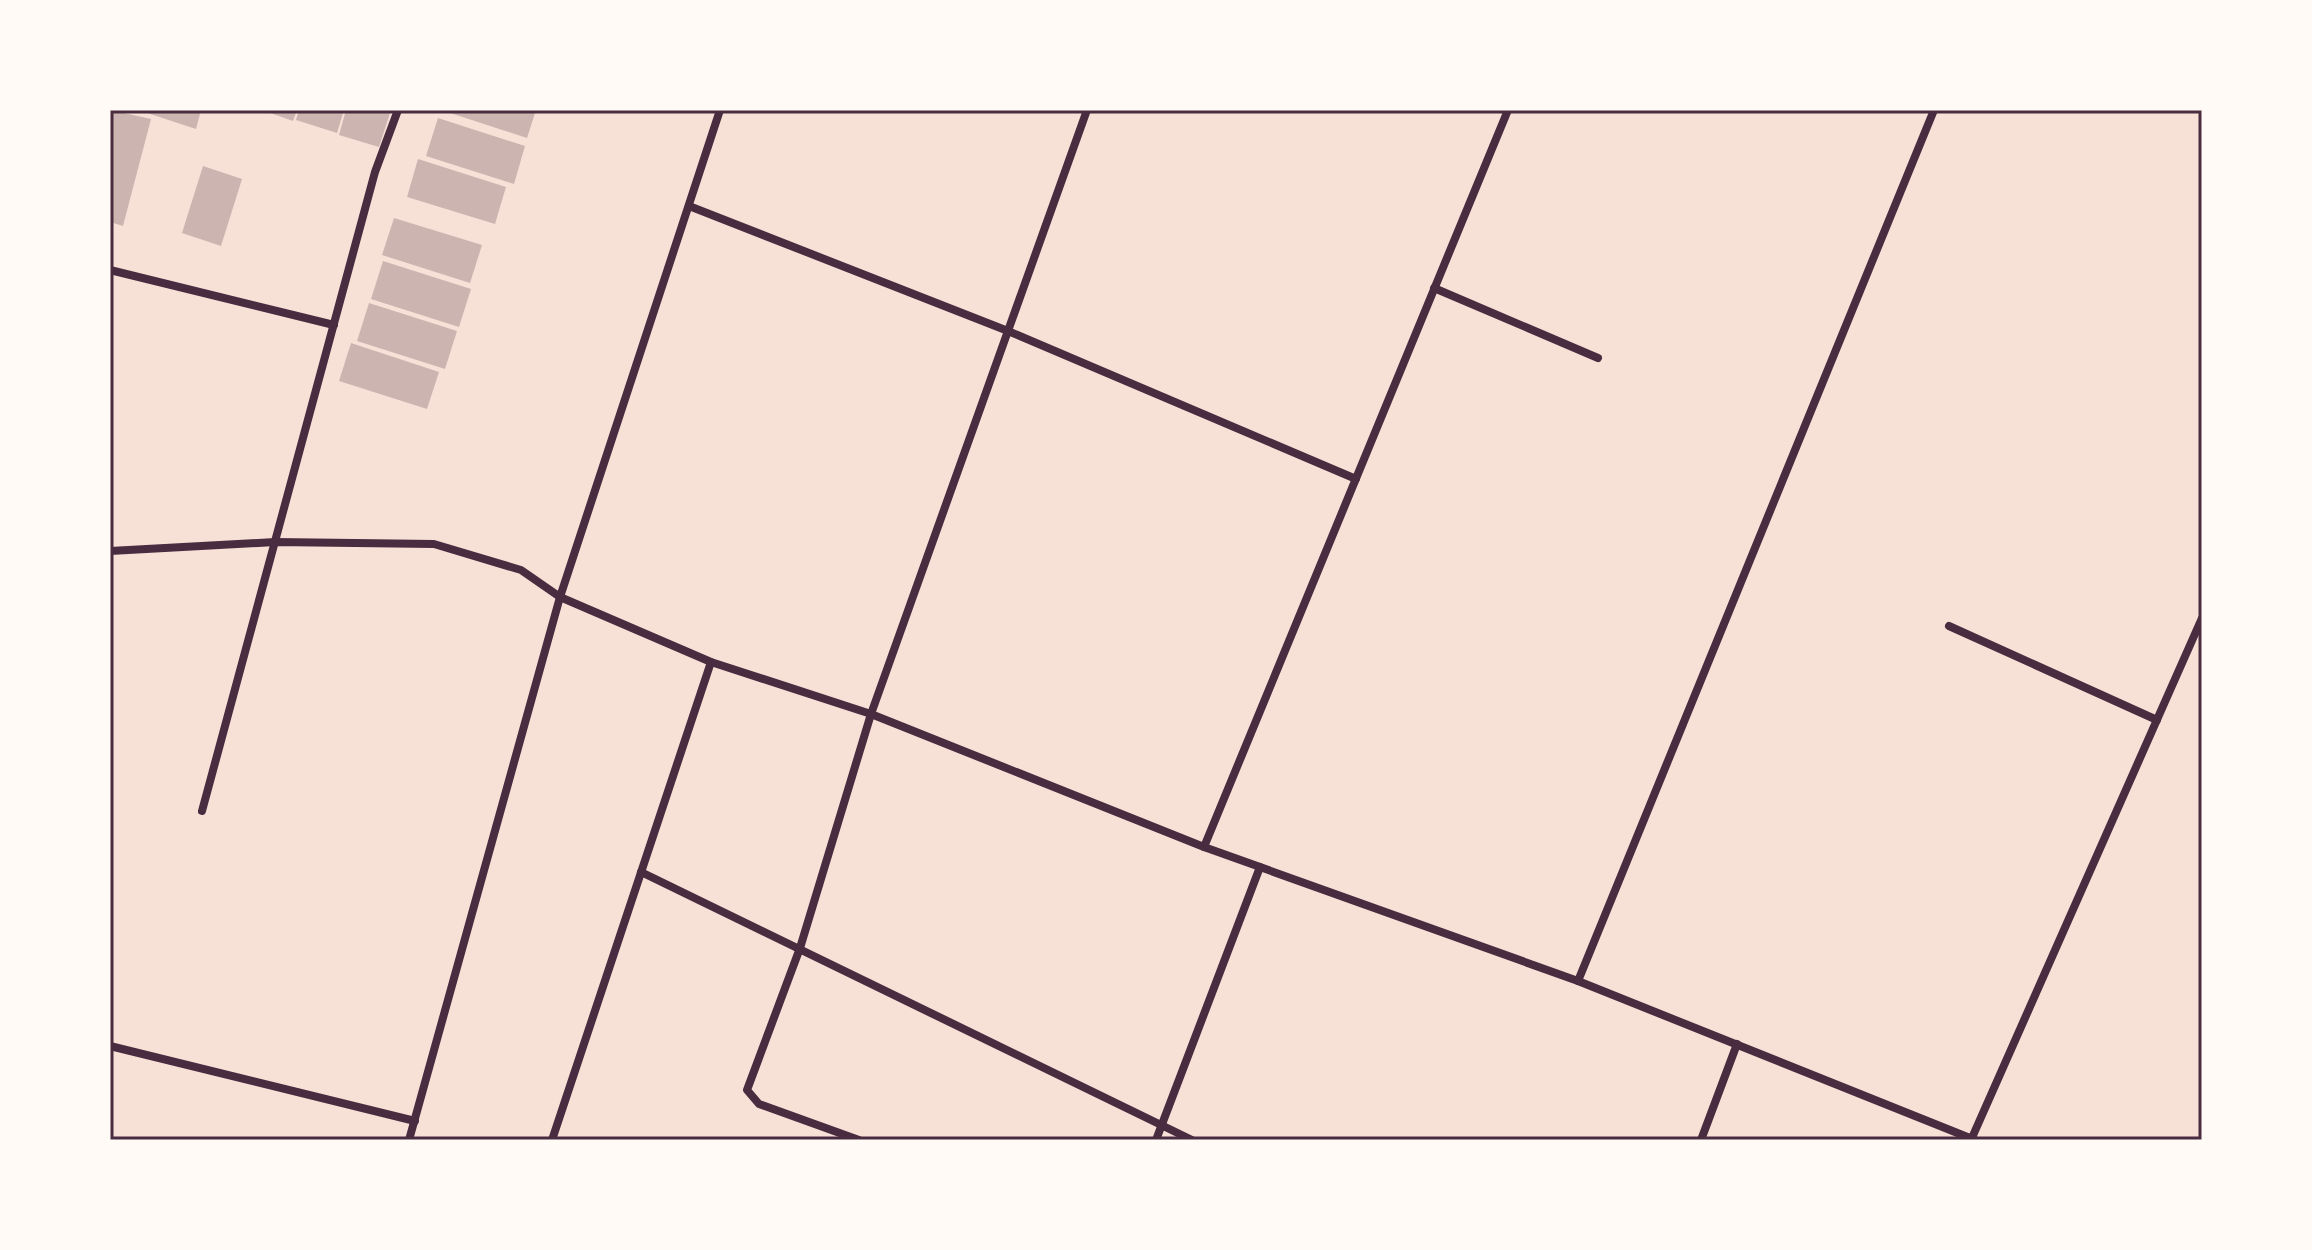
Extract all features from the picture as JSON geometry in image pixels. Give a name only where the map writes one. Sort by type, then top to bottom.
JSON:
[{"type":"street","points":[[202,811],[375,172],[398,110]]},
{"type":"street","points":[[409,1140],[560,597],[720,110]]},
{"type":"street","points":[[859,1140],[759,1104],[747,1090],[800,948],[871,714],[1087,110]]},
{"type":"street","points":[[1204,847],[1508,110]]},
{"type":"street","points":[[1578,981],[1934,110]]},
{"type":"street","points":[[689,206],[1008,331],[1356,479]]},
{"type":"street","points":[[110,270],[334,325]]},
{"type":"street","points":[[1434,288],[1598,358]]},
{"type":"street","points":[[110,551],[275,542],[434,544],[521,570],[560,597],[711,662],[871,714],[1204,847],[1578,981],[1972,1140],[2202,618]]},
{"type":"street","points":[[1949,626],[2157,720]]},
{"type":"street","points":[[552,1140],[711,662]]},
{"type":"street","points":[[1156,1140],[1260,867]]},
{"type":"street","points":[[641,872],[1192,1140]]},
{"type":"street","points":[[1701,1140],[1737,1044]]},
{"type":"street","points":[[110,1046],[415,1121]]},
{"type":"building","points":[[110,110],[151,119],[123,226],[110,222]]},
{"type":"building","points":[[138,110],[201,110],[196,129]]},
{"type":"building","points":[[262,110],[297,110],[293,121]]},
{"type":"building","points":[[299,110],[344,110],[337,133],[296,120]]},
{"type":"building","points":[[346,110],[391,110],[379,147],[339,135]]},
{"type":"building","points":[[441,110],[536,110],[527,138]]},
{"type":"building","points":[[438,118],[525,146],[514,184],[426,156]]},
{"type":"building","points":[[418,159],[506,187],[495,224],[407,197]]},
{"type":"building","points":[[203,166],[242,179],[221,246],[182,233]]},
{"type":"building","points":[[394,218],[482,245],[470,283],[382,255]]},
{"type":"building","points":[[383,261],[471,289],[459,327],[371,299]]},
{"type":"building","points":[[369,303],[457,331],[445,369],[357,341]]},
{"type":"building","points":[[351,343],[439,372],[427,409],[339,381]]}]
